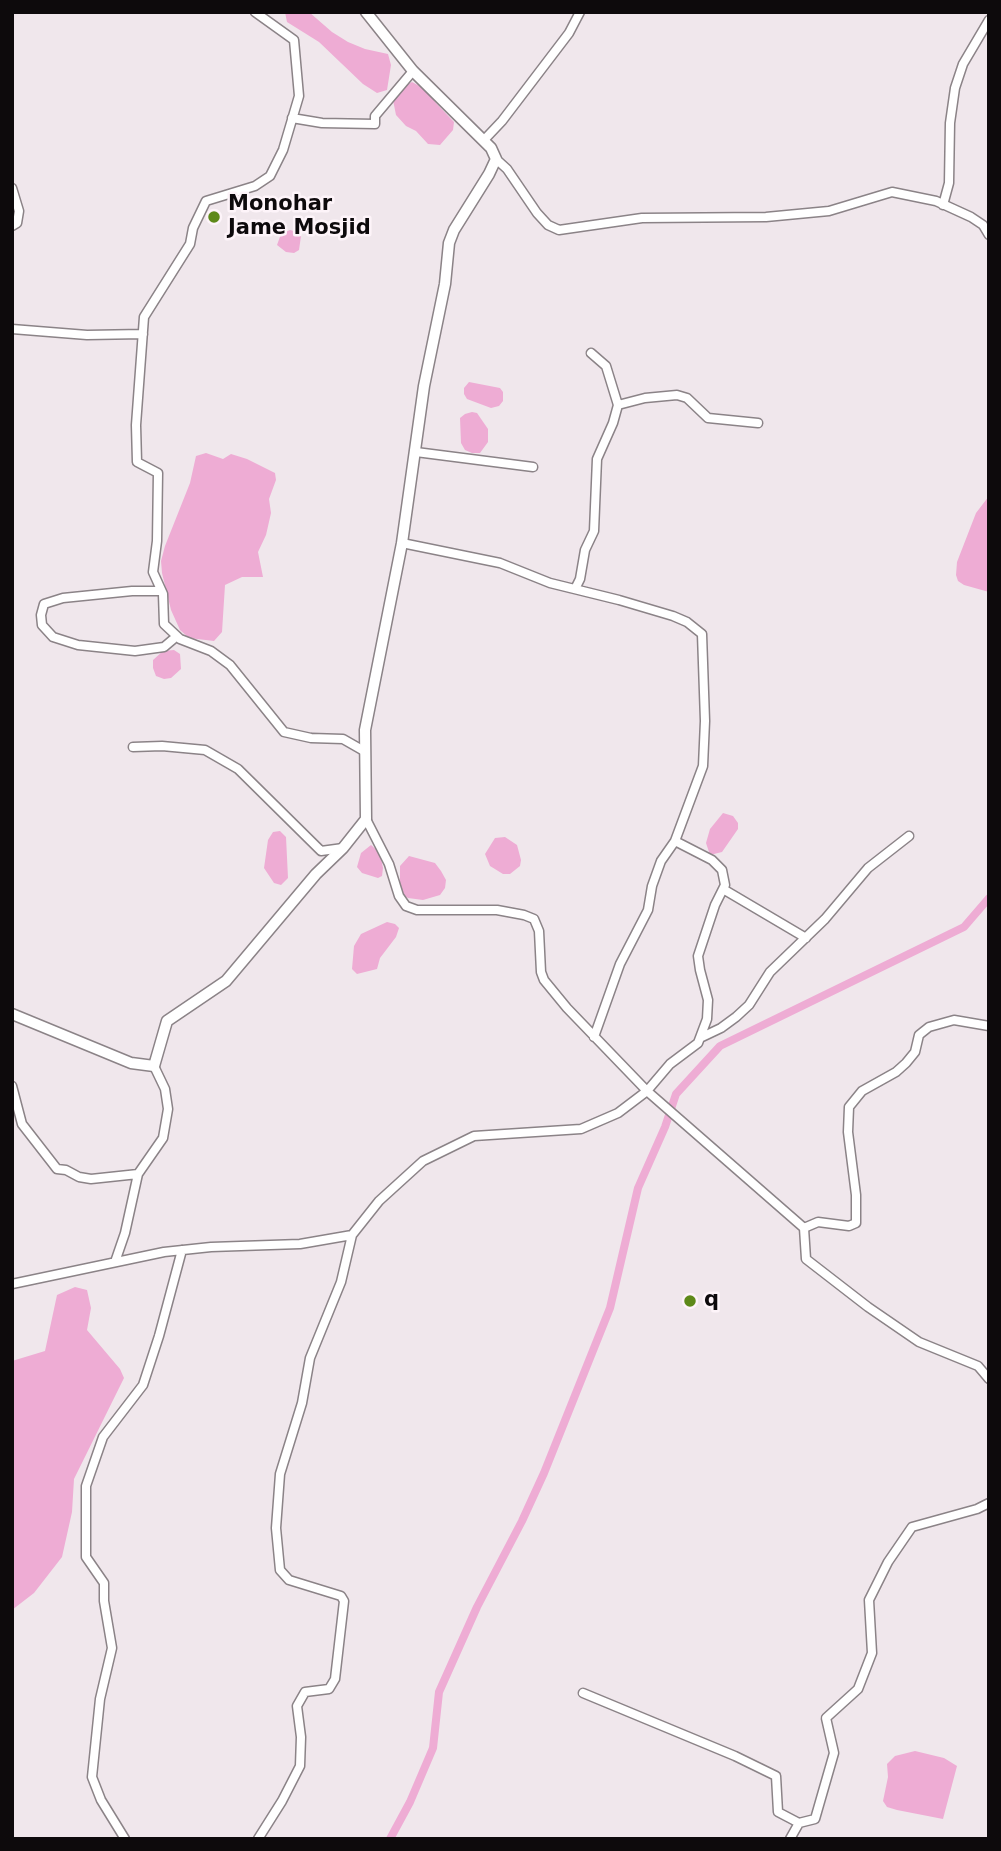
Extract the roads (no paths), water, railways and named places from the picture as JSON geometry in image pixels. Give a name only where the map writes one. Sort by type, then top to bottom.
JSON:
[{"type":"street","points":[[255,12],[294,40],[299,96],[283,150],[270,176],[255,186],[206,201],[192,228],[190,244],[144,317],[136,425],[137,462],[158,473],[157,541],[153,572],[161,591],[164,624],[177,636],[211,651],[230,665],[284,732],[311,738],[343,739],[365,751]]},
{"type":"street","points":[[366,12],[412,71],[484,139],[537,213],[548,225],[559,230],[642,218],[766,217],[829,211],[892,192],[914,195],[943,205],[983,225],[989,235]]},
{"type":"street","points":[[484,139],[502,121],[569,33],[580,12]]},
{"type":"street","points":[[943,205],[949,183],[950,123],[956,88],[963,64],[989,20]]},
{"type":"street","points":[[292,118],[375,124],[375,116],[412,71]]},
{"type":"street","points":[[496,159],[449,243],[401,543],[365,730],[366,819],[389,864],[399,897],[407,906],[417,911],[497,909],[534,919],[539,931],[540,965],[544,980],[594,1037],[647,1091],[804,1228],[806,1259],[919,1342],[978,1366],[989,1379]]},
{"type":"street","points":[[12,188],[19,211],[17,223],[12,226]]},
{"type":"street","points":[[12,329],[87,335],[142,334]]},
{"type":"street","points":[[575,589],[580,579],[585,550],[594,531],[597,459],[618,405],[606,366],[591,353]]},
{"type":"street","points":[[618,405],[645,398],[677,395],[687,398],[708,418],[758,423]]},
{"type":"street","points":[[416,452],[533,467]]},
{"type":"street","points":[[401,543],[500,563],[550,583],[673,616],[687,622],[702,634],[705,721],[703,766],[675,841],[661,861],[652,886],[648,910],[620,964],[594,1037]]},
{"type":"street","points":[[161,591],[63,598],[44,604],[42,625],[53,637],[78,645],[135,651],[164,647],[177,636]]},
{"type":"street","points":[[133,747],[193,748],[221,757],[238,769],[321,851],[343,848]]},
{"type":"street","points":[[115,1262],[125,1233],[138,1174],[163,1138],[169,1109],[165,1089],[154,1066],[163,1027],[167,1021],[226,981],[366,819]]},
{"type":"street","points":[[700,1038],[736,1017],[770,972],[825,919],[868,868],[909,836]]},
{"type":"street","points":[[258,1839],[300,1766],[301,1737],[297,1706],[305,1692],[329,1689],[335,1679],[344,1601],[341,1595],[289,1580],[279,1570],[276,1528],[280,1474],[302,1403],[310,1358],[341,1282],[352,1235],[379,1201],[423,1161],[474,1136],[580,1129],[618,1113],[647,1091],[670,1064],[698,1043],[707,1018],[708,1000],[699,971],[698,956],[715,905],[725,885],[722,870],[712,860],[675,841]]},
{"type":"street","points":[[723,888],[806,938]]},
{"type":"street","points":[[12,1014],[131,1063],[154,1066]]},
{"type":"street","points":[[804,1228],[818,1222],[849,1226],[856,1223],[849,1107],[862,1091],[896,1072],[906,1063],[915,1052],[919,1035],[929,1027],[954,1020],[989,1026]]},
{"type":"street","points":[[12,1086],[22,1124],[57,1169],[91,1179],[138,1174]]},
{"type":"street","points":[[12,1284],[182,1250],[300,1244],[352,1235]]},
{"type":"street","points":[[125,1839],[101,1800],[92,1777],[100,1699],[112,1648],[104,1601],[104,1583],[86,1557],[86,1486],[103,1437],[143,1385],[182,1250]]},
{"type":"street","points":[[583,1693],[735,1756],[776,1776],[778,1812],[799,1823],[815,1819],[834,1753],[826,1718],[858,1689],[872,1653],[869,1600],[888,1562],[912,1527],[989,1503]]},
{"type":"street","points":[[790,1839],[799,1823]]},
{"type":"waterway","points":[[390,1839],[410,1802],[433,1748],[439,1692],[477,1607],[544,1473],[610,1308],[638,1188],[665,1127],[676,1094],[720,1046],[964,927],[989,898]]},
{"type":"place","name":"Monohar Jame Mosjid","points":[[214,217]]},
{"type":"place","name":"q","points":[[690,1301]]}]
